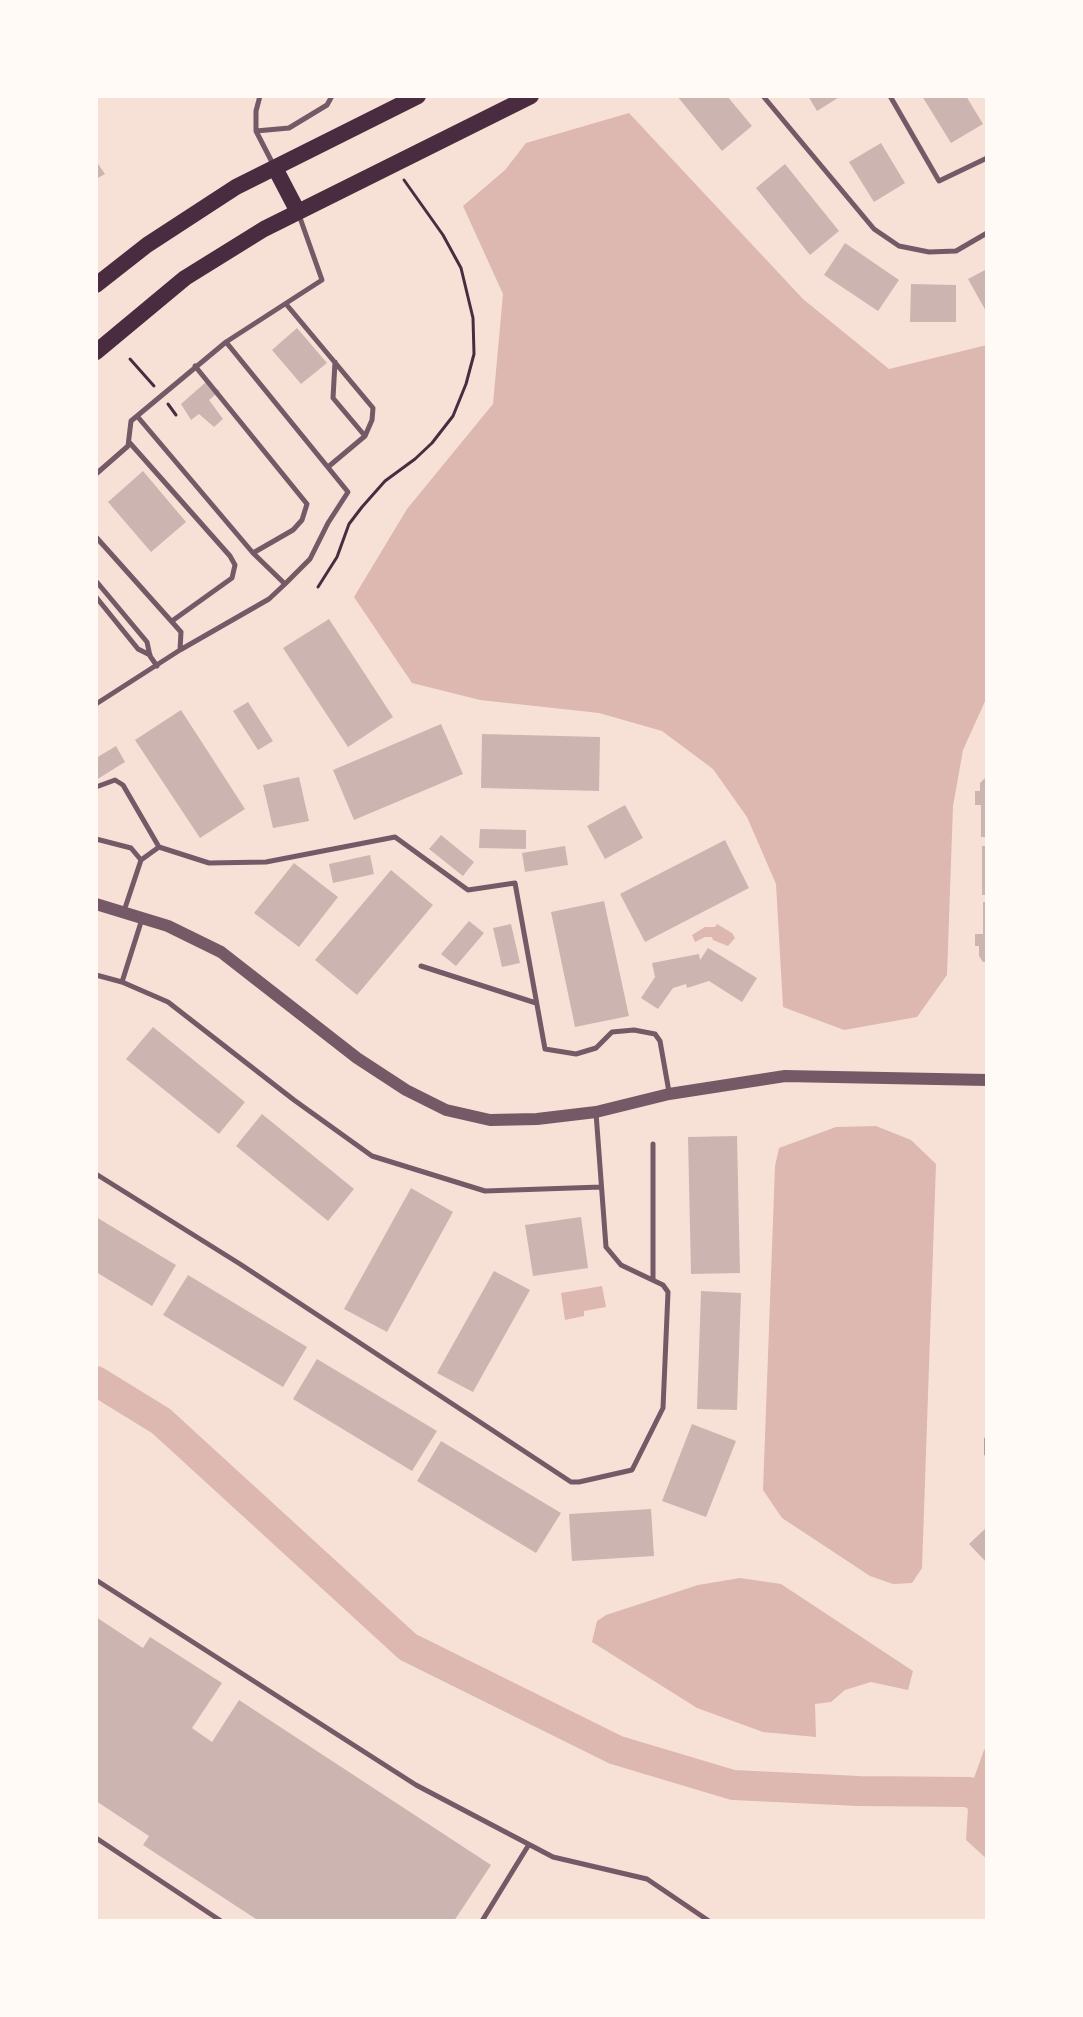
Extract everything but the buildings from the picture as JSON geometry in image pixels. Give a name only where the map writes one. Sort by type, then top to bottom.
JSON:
[{"type":"main road","points":[[96,285],[147,245],[236,187],[418,96]]},
{"type":"main road","points":[[96,352],[185,278],[264,229],[531,96]]},
{"type":"main road","points":[[275,168],[298,212]]},
{"type":"street","points":[[96,904],[168,926],[221,952],[357,1058],[406,1090],[446,1110],[490,1120],[537,1119],[596,1112],[669,1094],[785,1076],[987,1080]]},
{"type":"lane","points":[[260,96],[256,131],[275,168]]},
{"type":"lane","points":[[256,131],[289,128],[327,105],[332,96]]},
{"type":"lane","points":[[763,96],[874,229],[899,246],[929,252],[956,251],[987,233]]},
{"type":"lane","points":[[890,96],[939,181],[987,158]]},
{"type":"lane","points":[[96,474],[128,446],[131,421],[195,366],[226,342],[322,280],[298,212]]},
{"type":"lane","points":[[286,304],[373,408],[365,436],[328,467]]},
{"type":"lane","points":[[96,704],[180,650],[269,599],[310,559],[348,492],[226,342]]},
{"type":"lane","points":[[335,362],[333,398],[365,436]]},
{"type":"lane","points":[[195,366],[307,504],[302,520],[293,530],[253,553]]},
{"type":"lane","points":[[137,416],[253,553],[285,584]]},
{"type":"lane","points":[[129,441],[235,565],[232,578],[172,621]]},
{"type":"lane","points":[[96,537],[181,632],[180,650]]},
{"type":"lane","points":[[96,581],[147,642],[150,656],[157,666]]},
{"type":"lane","points":[[96,597],[138,649],[150,656]]},
{"type":"lane","points":[[96,787],[115,780],[123,785],[159,847],[209,863],[266,862],[395,837],[468,890],[515,883],[545,1049],[576,1054],[596,1048],[612,1032],[634,1030],[655,1034],[660,1041],[669,1094]]},
{"type":"lane","points":[[96,839],[131,848],[141,860]]},
{"type":"lane","points":[[124,912],[141,860],[159,847]]},
{"type":"lane","points":[[122,982],[142,918]]},
{"type":"lane","points":[[421,966],[536,1003]]},
{"type":"lane","points":[[96,975],[122,982],[168,1002],[372,1156],[485,1191],[601,1187]]},
{"type":"lane","points":[[96,1174],[240,1264],[571,1482],[632,1470],[663,1408],[668,1292],[663,1285],[621,1265],[606,1247],[596,1112]]},
{"type":"lane","points":[[653,1144],[653,1280]]},
{"type":"lane","points":[[987,1439],[987,1454]]},
{"type":"lane","points":[[96,1580],[416,1785],[553,1857],[647,1879],[709,1921]]},
{"type":"lane","points":[[96,1838],[221,1921]]},
{"type":"lane","points":[[482,1921],[528,1846]]},
{"type":"path","points":[[318,587],[337,557],[349,524],[362,507],[385,481],[432,443],[453,416],[474,354],[473,318],[461,268],[443,235],[404,180]]},
{"type":"shaded area","points":[[629,113],[803,299],[889,369],[987,345],[987,697],[963,750],[953,806],[947,975],[917,1017],[844,1030],[783,1007],[776,884],[747,817],[713,769],[662,731],[599,713],[480,700],[412,683],[354,597],[407,509],[493,404],[503,294],[463,206],[505,170],[526,143]]},
{"type":"shaded area","points":[[717,924],[735,938],[728,946],[712,937],[695,942],[692,935]]},
{"type":"shaded area","points":[[876,1126],[911,1140],[936,1164],[922,1568],[912,1583],[893,1584],[870,1576],[782,1518],[763,1490],[775,1166],[779,1148],[836,1127]]},
{"type":"shaded area","points":[[602,1286],[606,1307],[584,1311],[584,1316],[565,1320],[561,1293]]},
{"type":"shaded area","points":[[740,1578],[781,1584],[913,1671],[908,1690],[871,1682],[845,1690],[831,1702],[815,1704],[816,1737],[763,1732],[697,1708],[592,1642],[597,1621],[606,1615],[698,1585]]},
{"type":"shaded area","points":[[987,1747],[987,1859],[966,1840],[969,1792]]},
{"type":"waterway","points":[[96,1381],[161,1421],[408,1647],[616,1750],[733,1785],[969,1792],[987,1803]]}]
